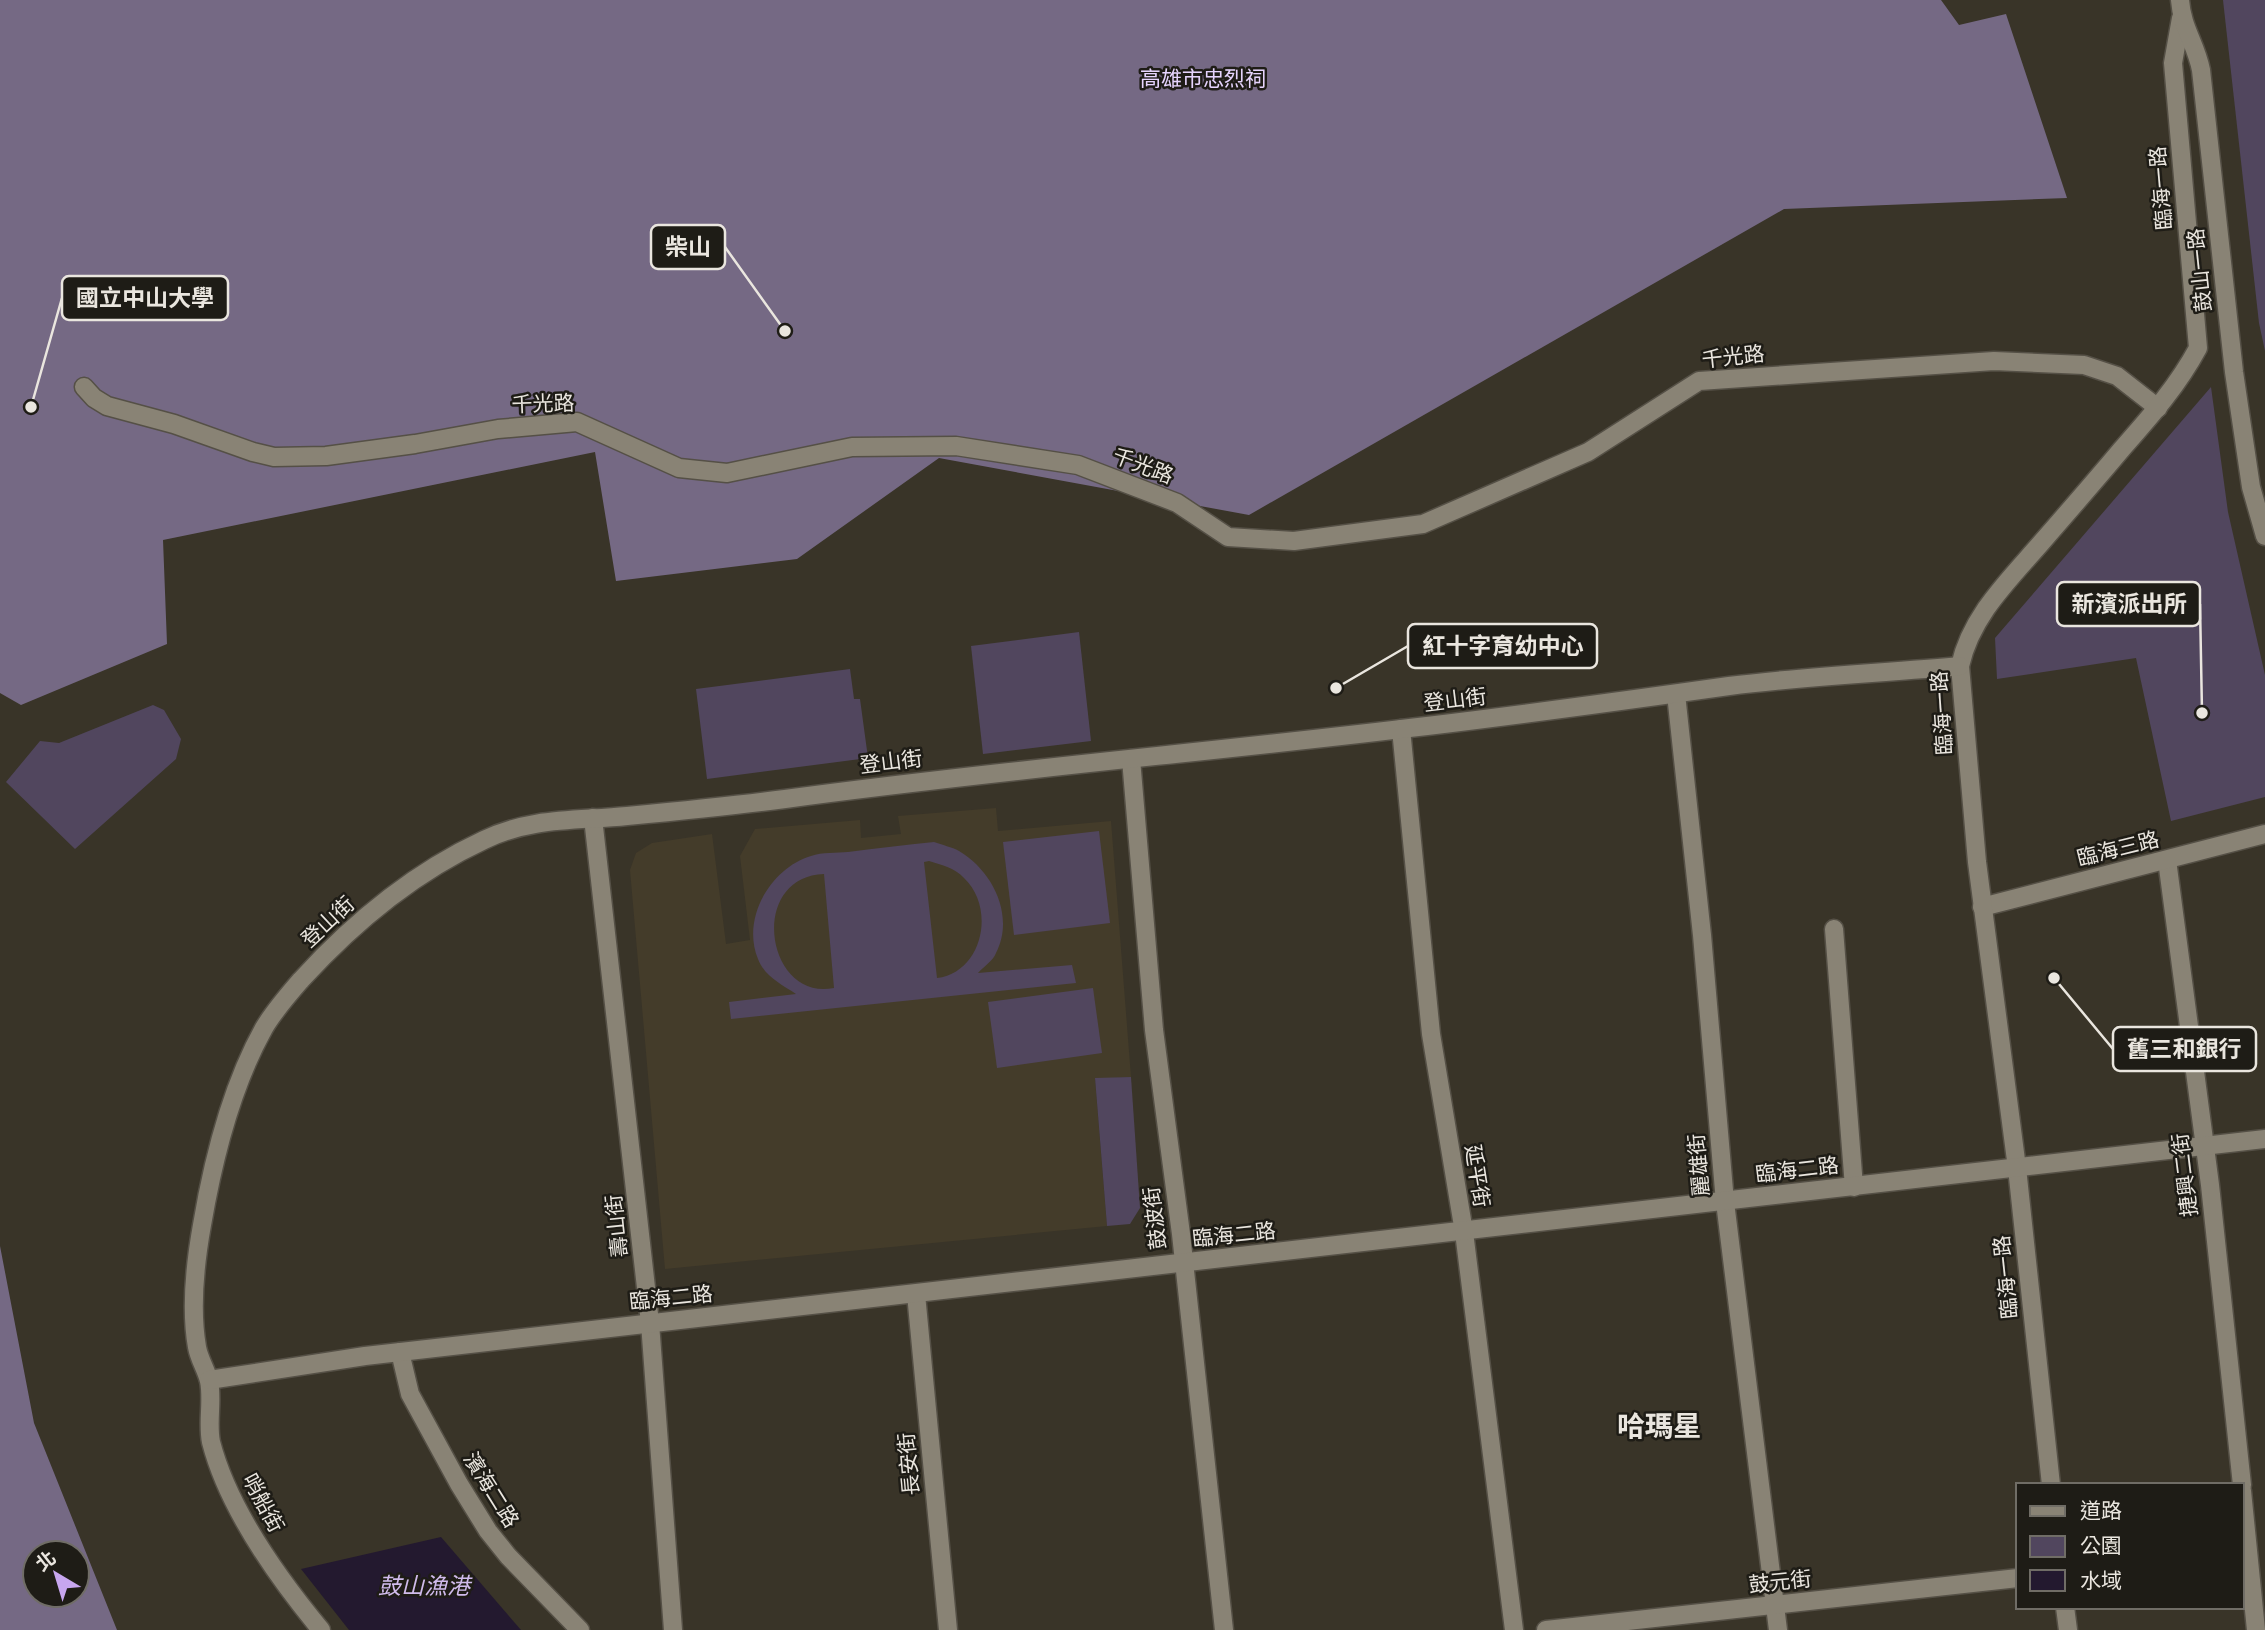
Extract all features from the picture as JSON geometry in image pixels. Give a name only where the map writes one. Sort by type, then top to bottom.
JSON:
[{"type":"street","name":"臨海一路","points":[[2051,1483],[2017,1168],[1982,907],[1960,666],[1965,643],[1976,622],[2014,574],[2158,408],[2181,379],[2198,348],[2173,63],[2181,9]]},
{"type":"street","name":"鼓山一路","points":[[2181,9],[2201,70],[2234,372],[2251,487],[2265,536]]},
{"type":"street","name":"千光路","points":[[84,387],[93,398],[107,406],[174,424],[274,457],[326,456],[498,429],[577,422],[678,468],[727,473],[852,446],[956,446],[1078,466],[1177,503],[1228,537],[1294,541],[1423,524],[1588,453],[1699,381],[1994,361],[2084,365],[2117,376],[2158,408]]},
{"type":"street","name":"登山街","points":[[209,1380],[196,1343],[194,1308],[198,1248],[211,1172],[237,1089],[264,1028],[321,958],[354,927],[403,888],[482,840],[550,820],[762,802],[976,774],[1401,729],[1735,685],[1960,666]]},
{"type":"street","name":"麗雄街","points":[[1676,694],[1702,935],[1725,1202],[1778,1630]]},
{"type":"street","name":"延平街","points":[[1401,729],[1431,1034],[1464,1232],[1514,1630]]},
{"type":"street","name":"鼓波街","points":[[1131,759],[1154,1030],[1184,1263],[1224,1630]]},
{"type":"street","name":"壽山街","points":[[593,818],[650,1323],[673,1630]]},
{"type":"street","name":"臨海三路","points":[[1982,907],[2265,834]]},
{"type":"street","name":"捷興二街","points":[[2167,860],[2205,1146],[2242,1483]]},
{"type":"street","points":[[1834,929],[1854,1187]]},
{"type":"street","name":"臨海二路","points":[[209,1380],[400,1352],[2265,1139]]},
{"type":"street","name":"長安街","points":[[916,1294],[948,1630]]},
{"type":"street","name":"濱海二路","points":[[400,1352],[410,1394],[488,1531],[508,1556],[580,1630]]},
{"type":"street","name":"哨船街","points":[[209,1380],[209,1428],[225,1480],[267,1558],[321,1630]]},
{"type":"street","points":[[2244,1503],[2252,1552],[2256,1630]]},
{"type":"street","name":"鼓元街","points":[[1546,1630],[2016,1578]]},
{"type":"street","points":[[2065,1609],[2068,1630]]},
{"type":"shaded area","points":[[996,808],[998,831],[1111,821],[1131,1077],[1095,1079],[1107,1226],[665,1269],[630,870],[636,853],[652,843],[712,834],[726,944],[750,940],[740,856],[755,829],[860,820],[861,838],[901,834],[898,816]]},
{"type":"green space","name":"高雄市忠烈祠","points":[[0,0],[1941,0],[1959,25],[2006,14],[2067,198],[1784,209],[1249,515],[939,458],[797,559],[616,581],[595,452],[163,540],[167,644],[21,705],[0,693]]},
{"type":"green space","points":[[2223,0],[2265,0],[2265,351],[2259,323]]},
{"type":"green space","points":[[2211,387],[2228,512],[2265,675],[2265,797],[2171,821],[2136,658],[1997,679],[1995,638]]},
{"type":"green space","points":[[1079,632],[1091,741],[983,754],[971,646]]},
{"type":"green space","points":[[850,669],[854,699],[860,699],[868,758],[707,779],[696,689]]},
{"type":"green space","points":[[153,705],[164,710],[181,739],[176,759],[75,849],[6,782],[40,741],[59,743]]},
{"type":"green space","points":[[1099,831],[1110,923],[1014,935],[1003,842]]},
{"type":"green space","points":[[934,842],[959,851],[982,870],[991,882],[1002,910],[1001,939],[995,956],[978,973],[1072,965],[1076,983],[731,1019],[729,1002],[796,994],[765,971],[758,959],[754,943],[753,927],[763,897],[783,871],[797,862],[825,853]],"holes":[[[929,861],[952,869],[964,878],[980,905],[982,921],[980,937],[965,964],[953,973],[937,978],[924,862]],[[824,874],[834,988],[811,987],[793,977],[781,959],[775,937],[775,915],[784,895],[800,880]]]},
{"type":"green space","points":[[1093,988],[1102,1053],[997,1068],[988,1002]]},
{"type":"green space","points":[[1131,1077],[1140,1208],[1130,1224],[1107,1226],[1095,1078]]},
{"type":"green space","points":[[0,1246],[34,1423],[81,1539],[21,1539],[21,1609],[91,1609],[91,1565],[117,1630],[0,1630]]},
{"type":"water","name":"鼓山漁港","points":[[441,1537],[521,1630],[349,1630],[301,1569]]},
{"type":"place","name":"柴山","points":[[785,331]]},
{"type":"place","name":"國立中山大學","points":[[31,407]]},
{"type":"place","name":"紅十字育幼中心","points":[[1336,688]]},
{"type":"place","name":"新濱派出所","points":[[2202,713]]},
{"type":"place","name":"舊三和銀行","points":[[2054,978]]},
{"type":"district","name":"哈瑪星","points":[[1659,1426]]}]
